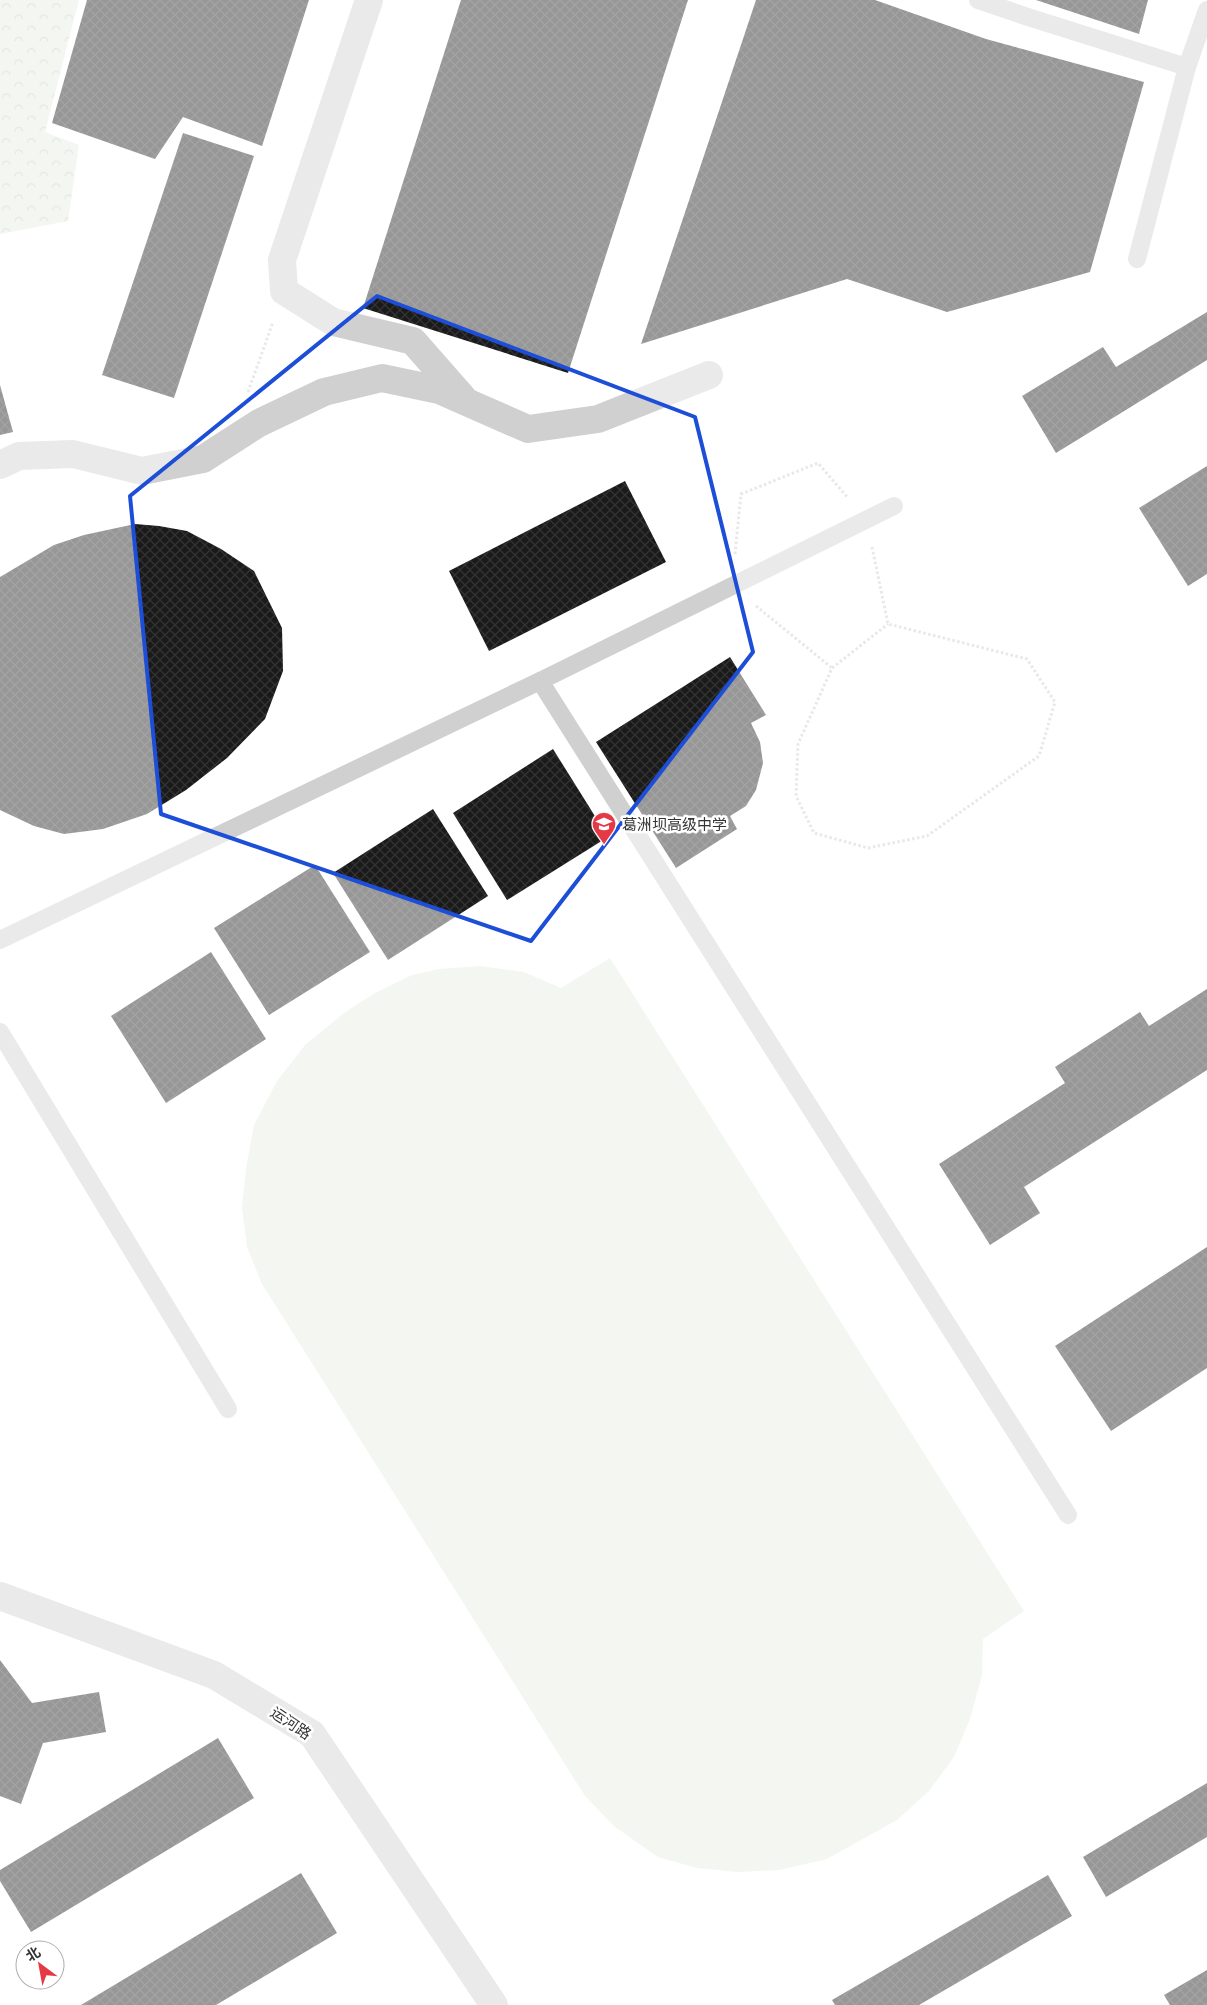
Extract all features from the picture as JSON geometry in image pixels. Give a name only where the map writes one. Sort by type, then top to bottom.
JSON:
[{"type":"street","points":[[369,0],[282,260],[284,291],[333,322],[413,341],[466,402]]},
{"type":"street","points":[[0,465],[19,456],[73,454],[142,471],[203,459],[259,422],[324,392],[382,378],[439,390],[528,429],[598,419],[709,375]]},
{"type":"street","name":"运河路","points":[[0,1596],[214,1675],[312,1734],[494,2005]]},
{"type":"lane","points":[[978,0],[1187,67]]},
{"type":"lane","points":[[1137,259],[1187,67],[1207,10]]},
{"type":"lane","points":[[0,940],[540,681],[894,506]]},
{"type":"lane","points":[[540,681],[1068,1516]]},
{"type":"lane","points":[[0,1032],[228,1409]]},
{"type":"path","points":[[230,442],[284,291]]},
{"type":"path","points":[[832,668],[732,586],[741,494],[818,463],[866,520],[888,624]]},
{"type":"path","points":[[888,624],[1027,658],[1055,702],[1039,756],[927,836],[868,848],[814,833],[796,796],[798,744],[832,668],[888,624]]},
{"type":"highlighted area","points":[[377,296],[695,417],[753,652],[531,941],[161,814],[130,496]]},
{"type":"green space","points":[[0,0],[79,0],[45,132],[79,145],[68,221],[0,234]]},
{"type":"green space","points":[[610,958],[1024,1611],[983,1639],[982,1675],[970,1719],[954,1757],[929,1791],[897,1820],[827,1859],[780,1870],[737,1872],[697,1868],[658,1857],[615,1827],[585,1796],[262,1284],[247,1247],[242,1208],[246,1168],[254,1125],[277,1081],[305,1045],[344,1013],[375,993],[412,975],[439,969],[480,966],[524,972],[561,988]]},
{"type":"building","points":[[87,0],[309,0],[262,146],[183,117],[155,159],[52,123]]},
{"type":"building","points":[[461,0],[688,0],[568,373],[363,308]]},
{"type":"building","points":[[756,0],[875,0],[986,39],[1144,82],[1090,272],[947,312],[847,279],[641,344]]},
{"type":"building","points":[[1036,0],[1148,0],[1139,34]]},
{"type":"building","points":[[183,133],[254,156],[174,398],[102,375]]},
{"type":"building","points":[[1207,312],[1207,360],[1056,453],[1022,396],[1103,347],[1116,367]]},
{"type":"building","points":[[0,385],[13,432],[0,435]]},
{"type":"building","points":[[1207,466],[1207,574],[1188,586],[1139,508]]},
{"type":"building","points":[[625,481],[666,562],[489,651],[449,571]]},
{"type":"building","points":[[135,524],[187,531],[221,549],[254,571],[282,628],[283,671],[265,719],[227,758],[186,790],[147,814],[103,829],[64,834],[34,826],[0,810],[0,577],[54,545],[84,535]]},
{"type":"building","points":[[730,657],[766,715],[751,723],[760,742],[763,763],[756,790],[746,806],[730,816],[737,829],[676,868],[596,742]]},
{"type":"building","points":[[553,749],[608,837],[507,900],[453,813]]},
{"type":"building","points":[[433,809],[488,896],[388,960],[333,873]]},
{"type":"building","points":[[315,865],[370,952],[269,1015],[214,928]]},
{"type":"building","points":[[211,952],[266,1039],[166,1103],[111,1016]]},
{"type":"building","points":[[1207,989],[1207,1070],[1024,1187],[1040,1213],[990,1245],[939,1164],[1065,1083],[1055,1067],[1140,1012],[1149,1026]]},
{"type":"building","points":[[1207,1247],[1207,1368],[1111,1431],[1055,1346]]},
{"type":"building","points":[[0,1660],[32,1703],[99,1692],[106,1732],[43,1743],[21,1804],[0,1796]]},
{"type":"building","points":[[218,1738],[254,1798],[31,1932],[0,1881],[0,1870]]},
{"type":"building","points":[[1207,1783],[1207,1837],[1106,1897],[1083,1857]]},
{"type":"building","points":[[301,1873],[337,1933],[216,2005],[81,2005]]},
{"type":"building","points":[[1048,1875],[1072,1916],[919,2005],[835,2005],[832,2000]]},
{"type":"building","points":[[1207,1970],[1207,2005],[1170,2005],[1164,1995]]},
{"type":"place","name":"葛洲坝高级中学","points":[[604,845]]}]
